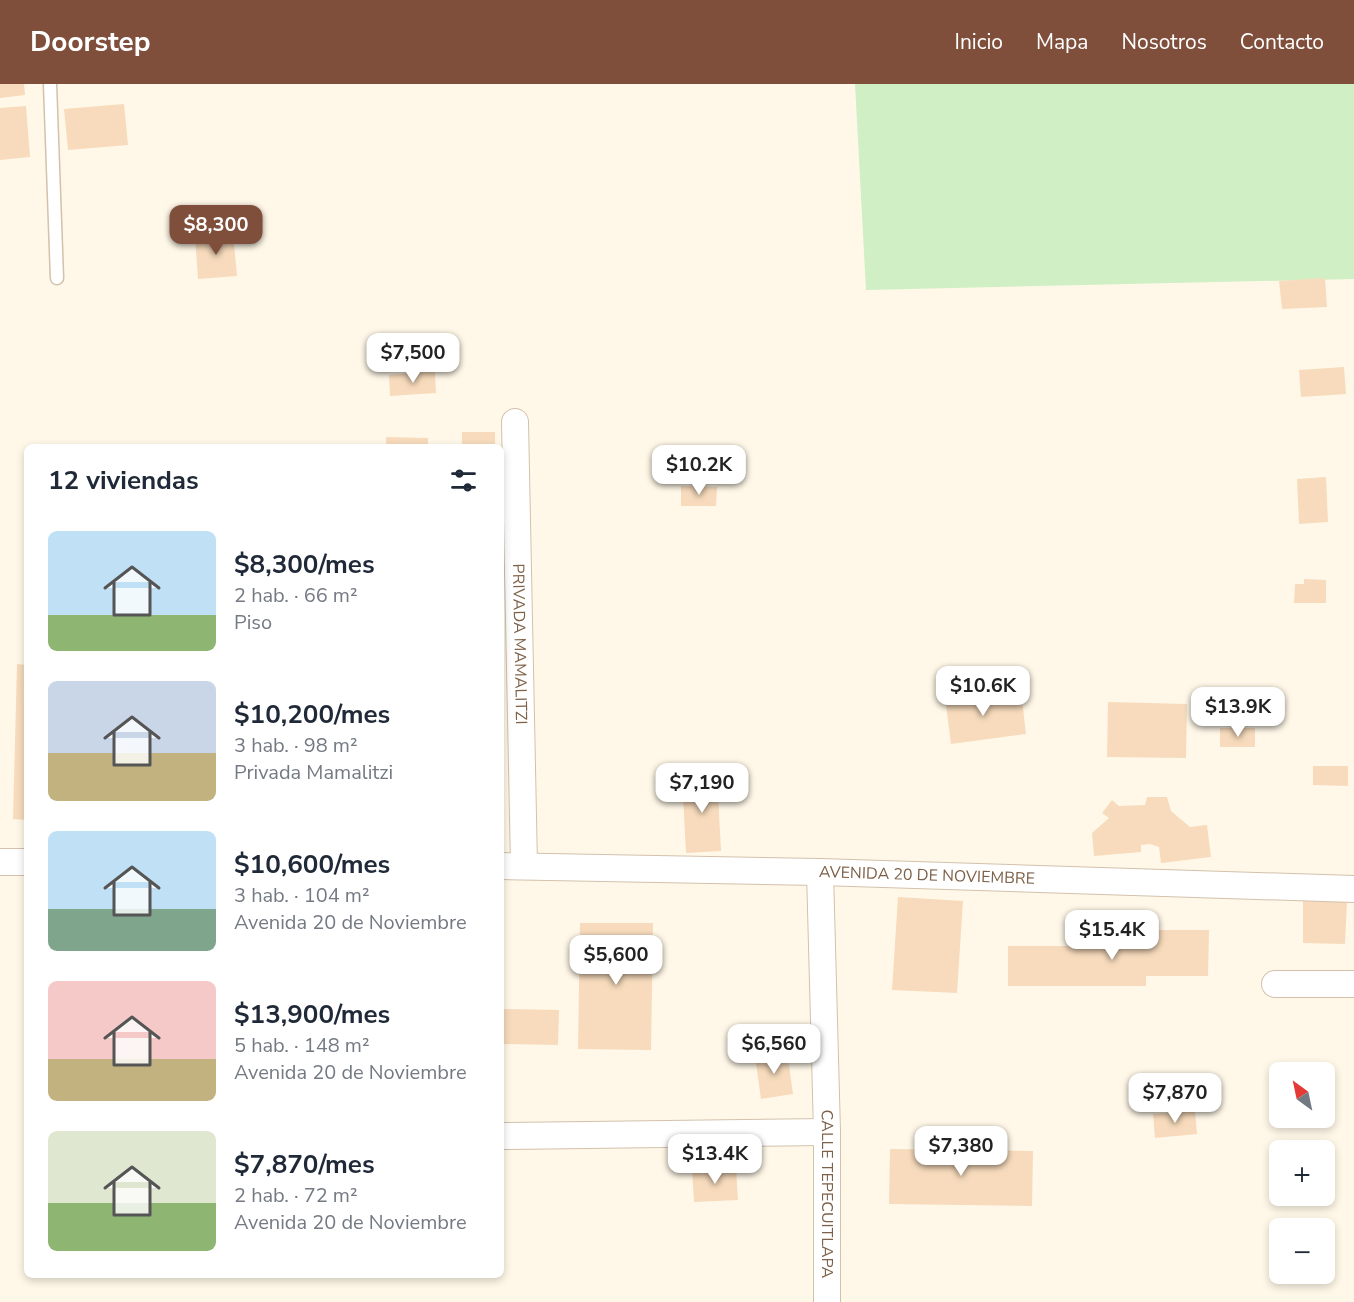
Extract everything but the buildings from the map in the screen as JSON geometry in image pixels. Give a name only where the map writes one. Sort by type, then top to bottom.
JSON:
[{"type":"street","name":"PRIVADA MAMALITZI","points":[[513,866],[515,422]]},
{"type":"street","points":[[0,862],[24,862]]},
{"type":"street","name":"AVENIDA 20 DE NOVIEMBRE","points":[[513,866],[820,872],[1354,889]]},
{"type":"street","name":"CALLE TEPECUITLAPA","points":[[820,872],[827,1132],[827,1302]]},
{"type":"street","points":[[1275,984],[1354,984]]},
{"type":"street","points":[[504,1136],[827,1132]]},
{"type":"lane","points":[[50,84],[57,278]]},
{"type":"green space","points":[[855,84],[1354,84],[1354,279],[866,290]]}]
